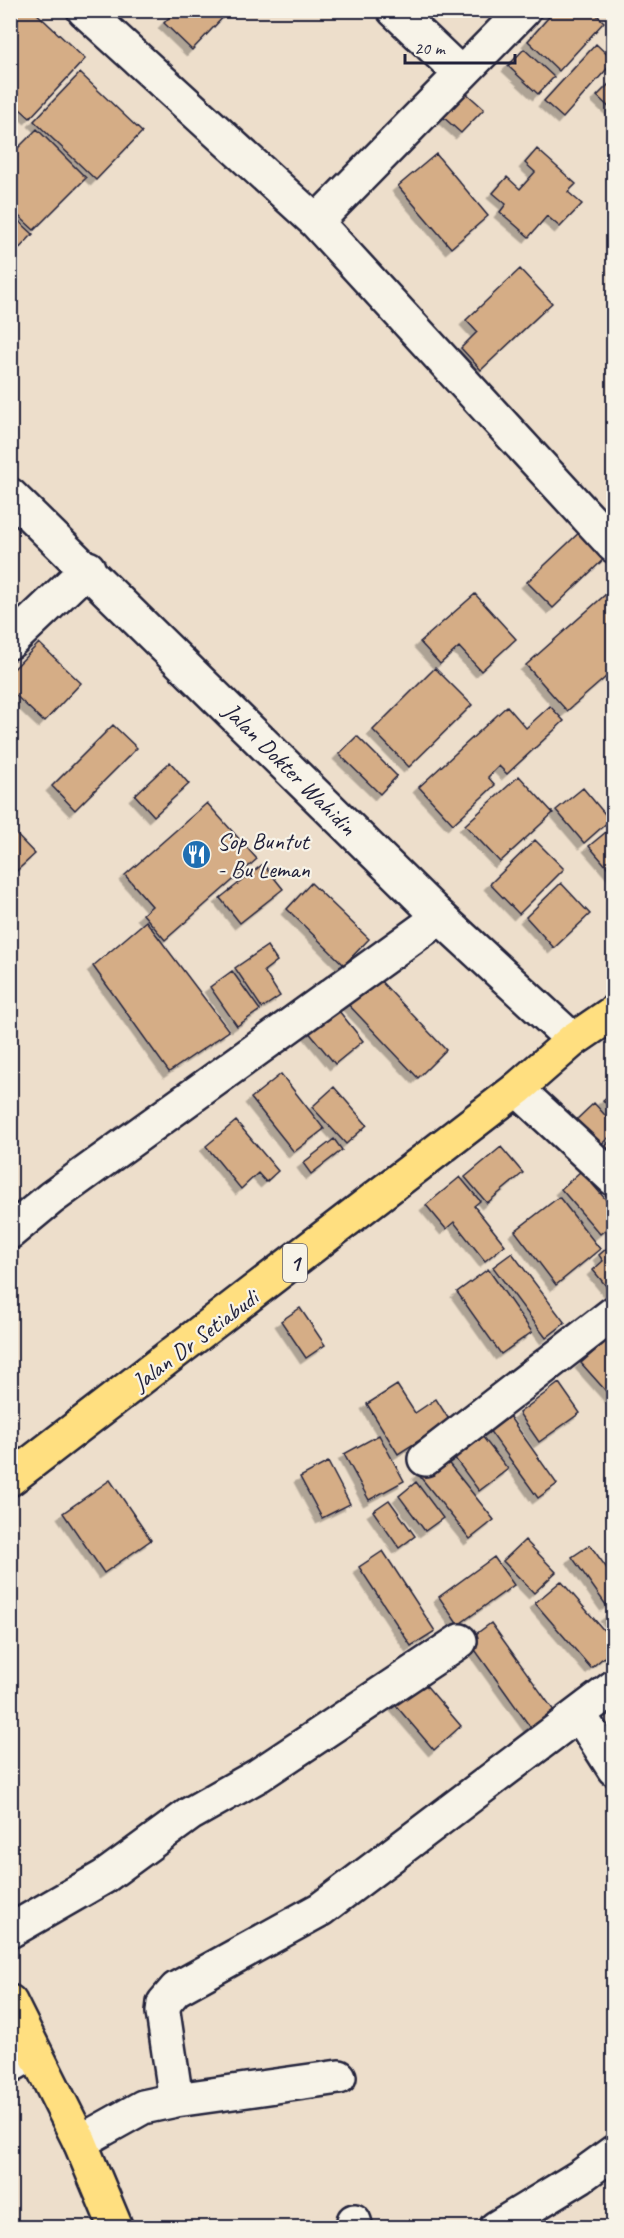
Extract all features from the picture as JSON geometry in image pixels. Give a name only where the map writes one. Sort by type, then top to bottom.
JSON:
[{"type":"main road","name":"1","points":[[573,1040],[614,1012]]},
{"type":"main road","name":"Jalan Dr Setiabudi","points":[[10,1479],[518,1089],[573,1040]]},
{"type":"main road","points":[[10,2002],[22,2059],[80,2142],[116,2228]]},
{"type":"street","points":[[84,10],[316,222],[614,546]]},
{"type":"street","points":[[394,10],[461,74]]},
{"type":"street","points":[[316,222],[524,10]]},
{"type":"street","name":"Jalan Dokter Wahidin","points":[[10,495],[88,568],[440,917],[573,1040]]},
{"type":"street","points":[[10,642],[88,568]]},
{"type":"street","points":[[10,1232],[51,1197],[440,917]]},
{"type":"street","points":[[518,1089],[614,1179]]},
{"type":"street","points":[[425,1459],[614,1312]]},
{"type":"street","points":[[10,1931],[104,1877],[190,1814],[259,1775],[460,1641]]},
{"type":"street","points":[[176,2100],[163,2012],[164,2003],[176,1989],[321,1909],[614,1687]]},
{"type":"street","points":[[579,1714],[614,1769]]},
{"type":"street","points":[[80,2142],[142,2108],[176,2100],[339,2077]]},
{"type":"street","points":[[496,2228],[581,2176],[614,2152]]},
{"type":"building","points":[[10,10],[33,10],[85,59],[30,118],[10,100]]},
{"type":"building","points":[[176,10],[230,10],[192,50],[164,23]]},
{"type":"building","points":[[555,10],[592,10],[604,22],[559,71],[528,41]]},
{"type":"building","points":[[596,44],[614,61],[563,118],[544,101]]},
{"type":"building","points":[[524,49],[554,77],[538,94],[508,66]]},
{"type":"building","points":[[80,73],[142,132],[96,180],[34,121]]},
{"type":"building","points":[[614,79],[614,112],[597,96]]},
{"type":"building","points":[[465,92],[484,109],[461,133],[442,116]]},
{"type":"building","points":[[37,129],[86,178],[34,230],[10,208],[10,156]]},
{"type":"building","points":[[537,149],[576,184],[568,192],[582,204],[560,227],[547,216],[529,237],[500,212],[506,204],[493,193],[507,177],[520,189],[535,172],[525,163]]},
{"type":"building","points":[[436,154],[488,216],[451,248],[398,186]]},
{"type":"building","points":[[10,213],[33,234],[11,257],[10,256]]},
{"type":"building","points":[[520,269],[552,303],[481,370],[461,348],[477,332],[466,320]]},
{"type":"building","points":[[584,528],[609,554],[553,608],[527,582]]},
{"type":"building","points":[[614,587],[614,670],[567,711],[526,665]]},
{"type":"building","points":[[475,594],[516,639],[481,671],[459,647],[440,664],[420,642]]},
{"type":"building","points":[[39,643],[81,683],[44,722],[10,690],[10,673]]},
{"type":"building","points":[[435,668],[472,705],[409,767],[373,730]]},
{"type":"building","points":[[507,706],[526,728],[550,706],[564,721],[507,774],[499,766],[488,777],[495,785],[453,824],[419,787]]},
{"type":"building","points":[[113,725],[137,748],[75,810],[52,786]]},
{"type":"building","points":[[357,736],[397,776],[380,794],[339,754]]},
{"type":"building","points":[[170,762],[189,784],[154,816],[135,795]]},
{"type":"building","points":[[519,776],[553,813],[500,862],[465,825]]},
{"type":"building","points":[[583,788],[610,820],[584,843],[556,810]]},
{"type":"building","points":[[207,803],[257,859],[165,940],[143,914],[152,906],[125,875]]},
{"type":"building","points":[[10,828],[35,854],[10,877]]},
{"type":"building","points":[[611,828],[614,830],[614,875],[589,846]]},
{"type":"building","points":[[535,840],[564,869],[519,914],[490,884]]},
{"type":"building","points":[[263,864],[283,889],[240,923],[220,898]]},
{"type":"building","points":[[311,883],[369,939],[344,965],[287,909]]},
{"type":"building","points":[[561,883],[590,914],[554,948],[526,917]]},
{"type":"building","points":[[146,921],[229,1031],[169,1072],[93,966]]},
{"type":"building","points":[[267,946],[277,961],[264,971],[280,996],[262,1008],[235,968]]},
{"type":"building","points":[[232,971],[260,1010],[237,1026],[210,987]]},
{"type":"building","points":[[374,974],[446,1050],[418,1078],[346,1002]]},
{"type":"building","points":[[335,1006],[363,1041],[335,1064],[307,1030]]},
{"type":"building","points":[[281,1074],[324,1129],[294,1152],[251,1098]]},
{"type":"building","points":[[334,1087],[367,1125],[346,1144],[312,1107]]},
{"type":"building","points":[[614,1091],[614,1113],[603,1100]]},
{"type":"building","points":[[594,1103],[614,1125],[614,1133],[598,1147],[574,1122]]},
{"type":"building","points":[[236,1121],[278,1171],[266,1182],[258,1173],[241,1189],[206,1146]]},
{"type":"building","points":[[614,1137],[614,1170],[597,1153]]},
{"type":"building","points":[[334,1139],[342,1150],[311,1174],[303,1163]]},
{"type":"building","points":[[501,1147],[523,1173],[487,1203],[465,1177]]},
{"type":"building","points":[[581,1171],[614,1209],[614,1223],[600,1234],[561,1189]]},
{"type":"building","points":[[460,1177],[480,1201],[474,1206],[505,1245],[485,1261],[454,1222],[446,1229],[426,1205]]},
{"type":"building","points":[[559,1197],[600,1249],[556,1285],[515,1231]]},
{"type":"building","points":[[614,1242],[614,1290],[611,1292],[593,1270],[603,1261],[599,1255]]},
{"type":"building","points":[[512,1253],[565,1323],[546,1338],[493,1267]]},
{"type":"building","points":[[488,1269],[532,1332],[501,1354],[457,1292]]},
{"type":"building","points":[[300,1308],[325,1345],[306,1358],[281,1321]]},
{"type":"building","points":[[614,1334],[614,1400],[581,1363]]},
{"type":"building","points":[[559,1383],[580,1413],[539,1442],[519,1413]]},
{"type":"building","points":[[397,1385],[415,1413],[436,1399],[450,1421],[398,1454],[367,1404]]},
{"type":"building","points":[[509,1416],[557,1484],[538,1498],[489,1430]]},
{"type":"building","points":[[379,1435],[404,1481],[369,1500],[344,1454]]},
{"type":"building","points":[[482,1436],[508,1469],[479,1491],[454,1457]]},
{"type":"building","points":[[442,1455],[494,1520],[470,1539],[418,1474]]},
{"type":"building","points":[[328,1462],[350,1504],[322,1518],[300,1477]]},
{"type":"building","points":[[110,1480],[151,1540],[104,1573],[63,1513]]},
{"type":"building","points":[[416,1482],[443,1518],[425,1531],[399,1496]]},
{"type":"building","points":[[389,1500],[415,1536],[399,1548],[373,1511]]},
{"type":"building","points":[[525,1540],[556,1572],[534,1593],[503,1561]]},
{"type":"building","points":[[590,1545],[614,1578],[614,1600],[606,1605],[572,1557]]},
{"type":"building","points":[[383,1551],[435,1631],[411,1646],[359,1567]]},
{"type":"building","points":[[494,1557],[514,1585],[458,1625],[439,1597]]},
{"type":"building","points":[[561,1581],[614,1642],[614,1649],[591,1668],[535,1603]]},
{"type":"building","points":[[614,1610],[614,1625],[606,1616]]},
{"type":"building","points":[[491,1623],[557,1715],[533,1731],[468,1640]]},
{"type":"building","points":[[418,1676],[461,1726],[434,1750],[391,1700]]},
{"type":"place","name":"Sop Buntut - Bu Leman","points":[[196,855]]}]
